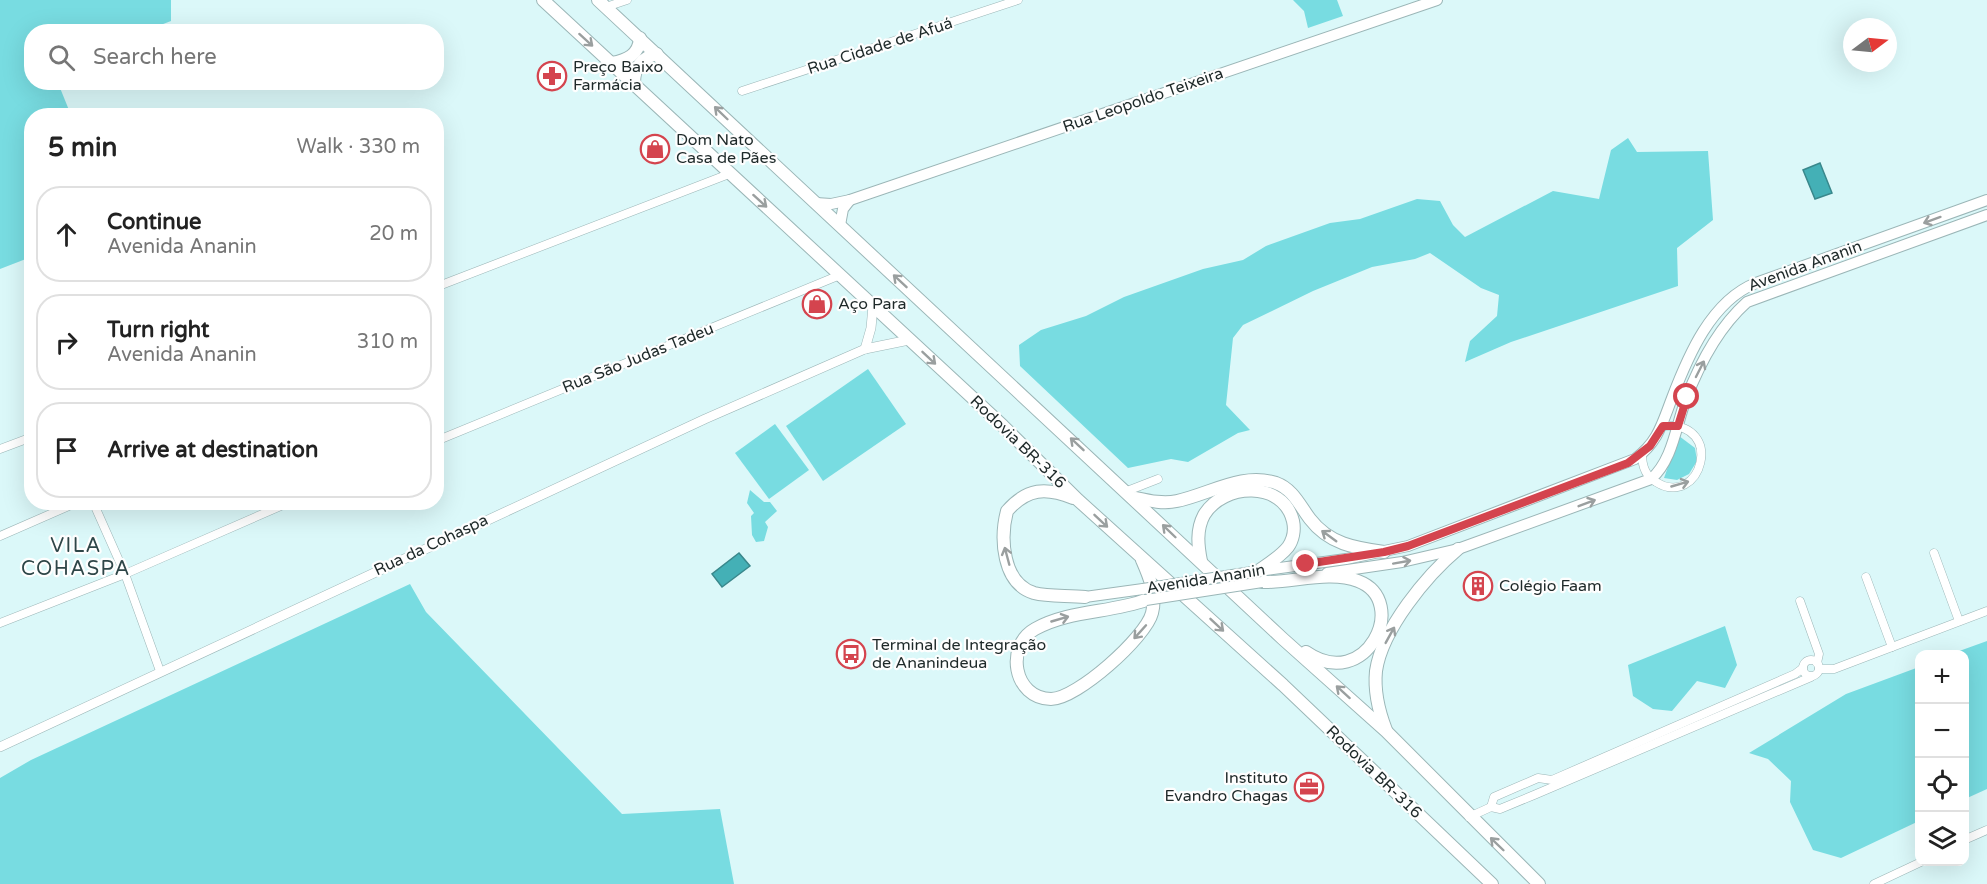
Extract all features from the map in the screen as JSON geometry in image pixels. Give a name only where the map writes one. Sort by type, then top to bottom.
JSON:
[{"type":"highway","name":"Rodovia BR-316","points":[[543,0],[1003,426],[1141,559],[1283,685],[1492,884]]},
{"type":"highway","points":[[602,3],[1283,639],[1386,731],[1469,817],[1539,884]]},
{"type":"highway","points":[[612,63],[627,60],[634,54],[639,47],[640,38]]},
{"type":"highway","points":[[634,84],[639,65],[649,56],[657,54]]},
{"type":"highway","points":[[1131,495],[1166,503],[1248,480],[1277,483],[1289,490],[1310,519],[1325,534],[1341,544],[1384,552]]},
{"type":"highway","points":[[1078,500],[1042,490],[1029,493],[1007,511],[1003,540],[1012,575],[1025,589],[1035,593],[1085,597]]},
{"type":"highway","points":[[1201,561],[1200,526],[1212,505],[1221,498],[1239,492],[1251,490],[1269,493],[1285,503],[1294,529],[1289,546],[1260,577],[1285,583],[1322,578],[1357,580],[1373,591],[1379,601],[1382,618],[1376,637],[1364,654],[1354,660],[1333,664],[1314,658],[1283,639]]},
{"type":"highway","points":[[1386,731],[1376,686],[1376,671],[1382,651],[1416,592],[1436,568],[1458,549]]},
{"type":"highway","points":[[1141,559],[1153,593],[1152,612],[1146,627],[1094,678],[1066,696],[1042,698],[1030,692],[1022,682],[1017,668],[1016,655],[1020,644],[1034,629],[1062,618],[1125,608],[1144,594]]},
{"type":"main road","name":"Rua Leopoldo Teixeira","points":[[816,203],[831,204],[850,200],[1437,0]]},
{"type":"main road","points":[[840,225],[843,209],[850,200]]},
{"type":"main road","name":"Avenida Ananin","points":[[1260,577],[1384,552],[1523,504],[1628,463],[1642,454],[1656,439],[1663,426],[1682,372],[1698,341],[1734,294],[1750,286],[1987,200]]},
{"type":"main road","name":"Avenida Ananin","points":[[1085,597],[1144,594],[1260,577],[1402,562],[1458,549],[1651,479],[1664,464],[1687,397],[1714,342],[1729,320],[1747,302],[1987,215]]},
{"type":"street","points":[[602,3],[627,0]]},
{"type":"street","name":"Rua Cidade de Afuá","points":[[742,91],[1018,0]]},
{"type":"street","points":[[444,284],[729,174]]},
{"type":"street","name":"Rua São Judas Tadeu","points":[[444,438],[840,275]]},
{"type":"street","points":[[865,349],[872,328],[873,306]]},
{"type":"street","name":"Rua da Cohaspa","points":[[0,747],[705,419],[865,349],[909,340]]},
{"type":"street","points":[[1642,454],[1642,463],[1651,479],[1666,487],[1683,485],[1696,474],[1702,458],[1700,444],[1695,436],[1678,426],[1663,426]]},
{"type":"street","points":[[0,449],[24,440]]},
{"type":"street","points":[[1131,495],[1158,479]]},
{"type":"street","points":[[0,536],[60,510]]},
{"type":"street","points":[[97,510],[125,574],[160,671]]},
{"type":"street","points":[[0,623],[125,574],[272,510]]},
{"type":"street","points":[[1934,553],[1959,621]]},
{"type":"street","points":[[1866,578],[1892,647]]},
{"type":"street","points":[[1491,807],[1494,796],[1511,789],[1538,778],[1553,783],[1817,674],[1819,654],[1800,601]]},
{"type":"street","points":[[1469,817],[1491,807],[1500,809],[1516,803],[1553,783],[1796,674],[1808,661],[1818,666],[1834,669],[1987,610]]},
{"type":"street","points":[[1803,668],[1806,674],[1811,676]]},
{"type":"street","points":[[1511,789],[1516,803]]},
{"type":"street","points":[[1969,838],[1987,830]]},
{"type":"street","points":[[1875,884],[1915,864]]},
{"type":"shaded area","points":[[0,0],[171,0],[171,21],[163,24],[24,24],[24,90],[61,90],[68,108],[24,108],[24,260],[0,269]]},
{"type":"shaded area","points":[[1293,0],[1337,0],[1343,16],[1308,28],[1304,11]]},
{"type":"shaded area","points":[[1628,138],[1637,152],[1708,151],[1713,220],[1677,248],[1678,286],[1511,342],[1465,362],[1470,341],[1497,316],[1499,295],[1481,288],[1430,253],[1415,259],[1372,267],[1313,291],[1243,325],[1233,338],[1226,405],[1250,430],[1238,433],[1188,462],[1171,459],[1128,468],[1020,366],[1019,345],[1041,330],[1086,316],[1124,297],[1203,269],[1243,260],[1266,246],[1330,223],[1360,219],[1417,199],[1440,201],[1453,225],[1465,237],[1553,191],[1599,199],[1611,150]]},
{"type":"shaded area","points":[[1820,163],[1832,193],[1815,199],[1803,170]]},
{"type":"shaded area","points":[[868,369],[906,424],[823,481],[786,426]]},
{"type":"shaded area","points":[[775,424],[809,470],[769,499],[735,453]]},
{"type":"shaded area","points":[[1679,436],[1695,448],[1697,461],[1689,474],[1677,480],[1664,478]]},
{"type":"shaded area","points":[[750,490],[764,502],[770,502],[777,511],[765,522],[768,527],[764,541],[756,542],[752,535],[751,516],[754,513],[747,503]]},
{"type":"shaded area","points":[[739,553],[750,566],[722,587],[712,574]]},
{"type":"shaded area","points":[[410,584],[426,612],[622,814],[720,809],[734,884],[0,884],[0,778],[31,760]]},
{"type":"shaded area","points":[[1725,626],[1737,665],[1725,688],[1697,681],[1672,711],[1653,709],[1633,696],[1628,665]]},
{"type":"shaded area","points":[[1987,641],[1987,789],[1969,797],[1969,650],[1962,650]]},
{"type":"shaded area","points":[[1915,668],[1915,823],[1841,858],[1813,850],[1790,802],[1791,781],[1768,759],[1749,753],[1846,694]]},
{"type":"place","name":"Preço Baixo Farmácia","points":[[552,76]]},
{"type":"place","name":"Dom Nato Casa de Pães","points":[[655,149]]},
{"type":"place","name":"Aço Para","points":[[817,304]]},
{"type":"place","name":"Colégio Faam","points":[[1478,586]]},
{"type":"place","name":"Terminal de Integração de Ananindeua","points":[[851,654]]},
{"type":"place","name":"Instituto Evandro Chagas","points":[[1309,787]]},
{"type":"district","name":"VILA COHASPA","points":[[76,558]]},
{"type":"route","points":[[1306,564],[1346,559],[1408,546],[1628,463],[1650,446],[1663,426],[1678,426],[1687,397]]}]
